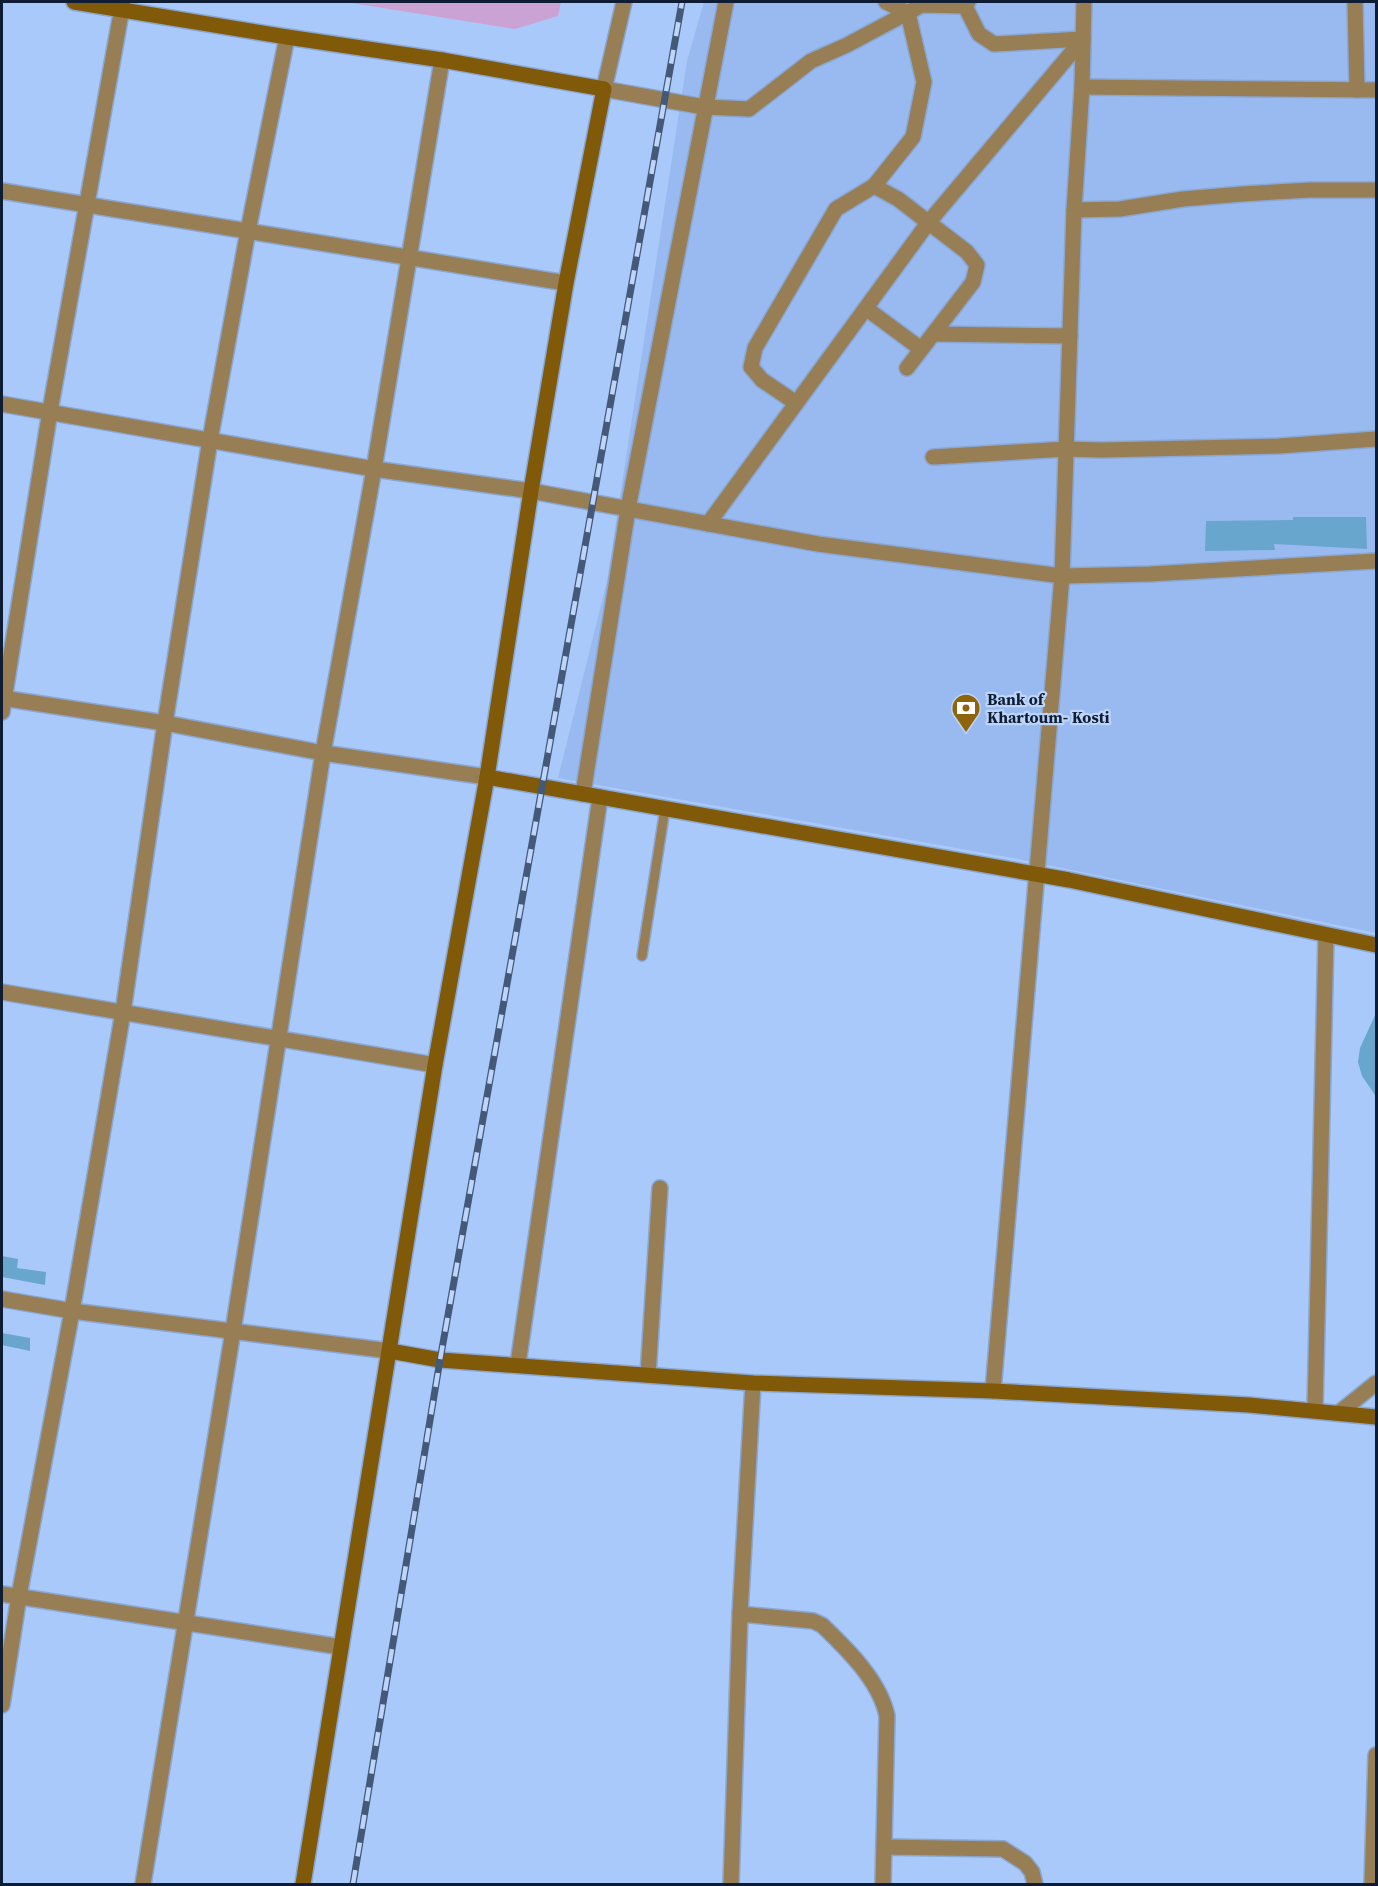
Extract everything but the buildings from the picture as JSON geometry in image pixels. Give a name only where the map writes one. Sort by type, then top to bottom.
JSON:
[{"type":"main road","points":[[75,2],[122,6],[287,37],[442,60],[604,89],[566,283],[531,491],[487,777],[435,1065],[303,1884]]},
{"type":"main road","points":[[487,777],[1036,873],[1377,945]]},
{"type":"main road","points":[[390,1351],[440,1360],[519,1364],[753,1383],[993,1391],[1315,1410],[1377,1417]]},
{"type":"street","points":[[624,2],[604,89],[704,107],[749,109],[811,61],[847,45],[922,5],[967,4],[979,34],[994,44],[1083,39]]},
{"type":"street","points":[[583,794],[628,509],[726,2]]},
{"type":"street","points":[[886,2],[908,13]]},
{"type":"street","points":[[993,1391],[1062,576],[1074,210],[1082,87],[1084,2]]},
{"type":"street","points":[[1355,2],[1357,90]]},
{"type":"street","points":[[122,6],[50,411],[2,703],[165,723],[323,753],[487,777]]},
{"type":"street","points":[[796,403],[762,380],[751,367],[755,348],[836,208],[874,186],[913,137],[924,82],[908,13]]},
{"type":"street","points":[[2,1705],[19,1596],[72,1311],[123,1012],[165,723],[210,440],[248,231],[287,37]]},
{"type":"street","points":[[708,524],[928,223],[1083,39]]},
{"type":"street","points":[[142,1884],[233,1331],[323,753],[374,469],[442,60]]},
{"type":"street","points":[[1082,87],[1377,90]]},
{"type":"street","points":[[874,186],[898,199],[967,252],[977,265],[974,282],[907,368]]},
{"type":"street","points":[[2,190],[566,283]]},
{"type":"street","points":[[1074,210],[1120,209],[1242,194],[1310,190],[1377,190]]},
{"type":"street","points":[[867,309],[921,349]]},
{"type":"street","points":[[934,333],[1070,336]]},
{"type":"street","points":[[2,404],[374,469],[531,491],[818,544],[1062,576],[1150,574],[1377,561]]},
{"type":"street","points":[[933,457],[1066,449],[1279,446],[1377,439]]},
{"type":"street","points":[[519,1364],[600,797]]},
{"type":"street","points":[[1315,1410],[1326,936]]},
{"type":"street","points":[[2,992],[435,1065]]},
{"type":"street","points":[[648,1375],[660,1188]]},
{"type":"street","points":[[2,1299],[72,1311],[390,1351]]},
{"type":"street","points":[[731,1884],[740,1614],[753,1383]]},
{"type":"street","points":[[1340,1412],[1377,1383]]},
{"type":"street","points":[[2,1593],[341,1647]]},
{"type":"street","points":[[740,1614],[813,1621],[822,1625],[872,1680],[880,1694],[887,1716],[883,1884]]},
{"type":"street","points":[[1372,1884],[1377,1755]]},
{"type":"street","points":[[884,1847],[1003,1849],[1025,1863],[1032,1872],[1035,1884]]},
{"type":"lane","points":[[642,956],[665,808]]},
{"type":"shaded area","points":[[345,2],[561,2],[558,16],[515,29]]},
{"type":"shaded area","points":[[704,2],[1376,2],[1376,933],[1013,858],[558,778],[607,581],[687,61]]},
{"type":"railway","points":[[353,1884],[440,1360],[682,2]]},
{"type":"place","name":"Bank of Khartoum- Kosti","points":[[966,734]]}]
